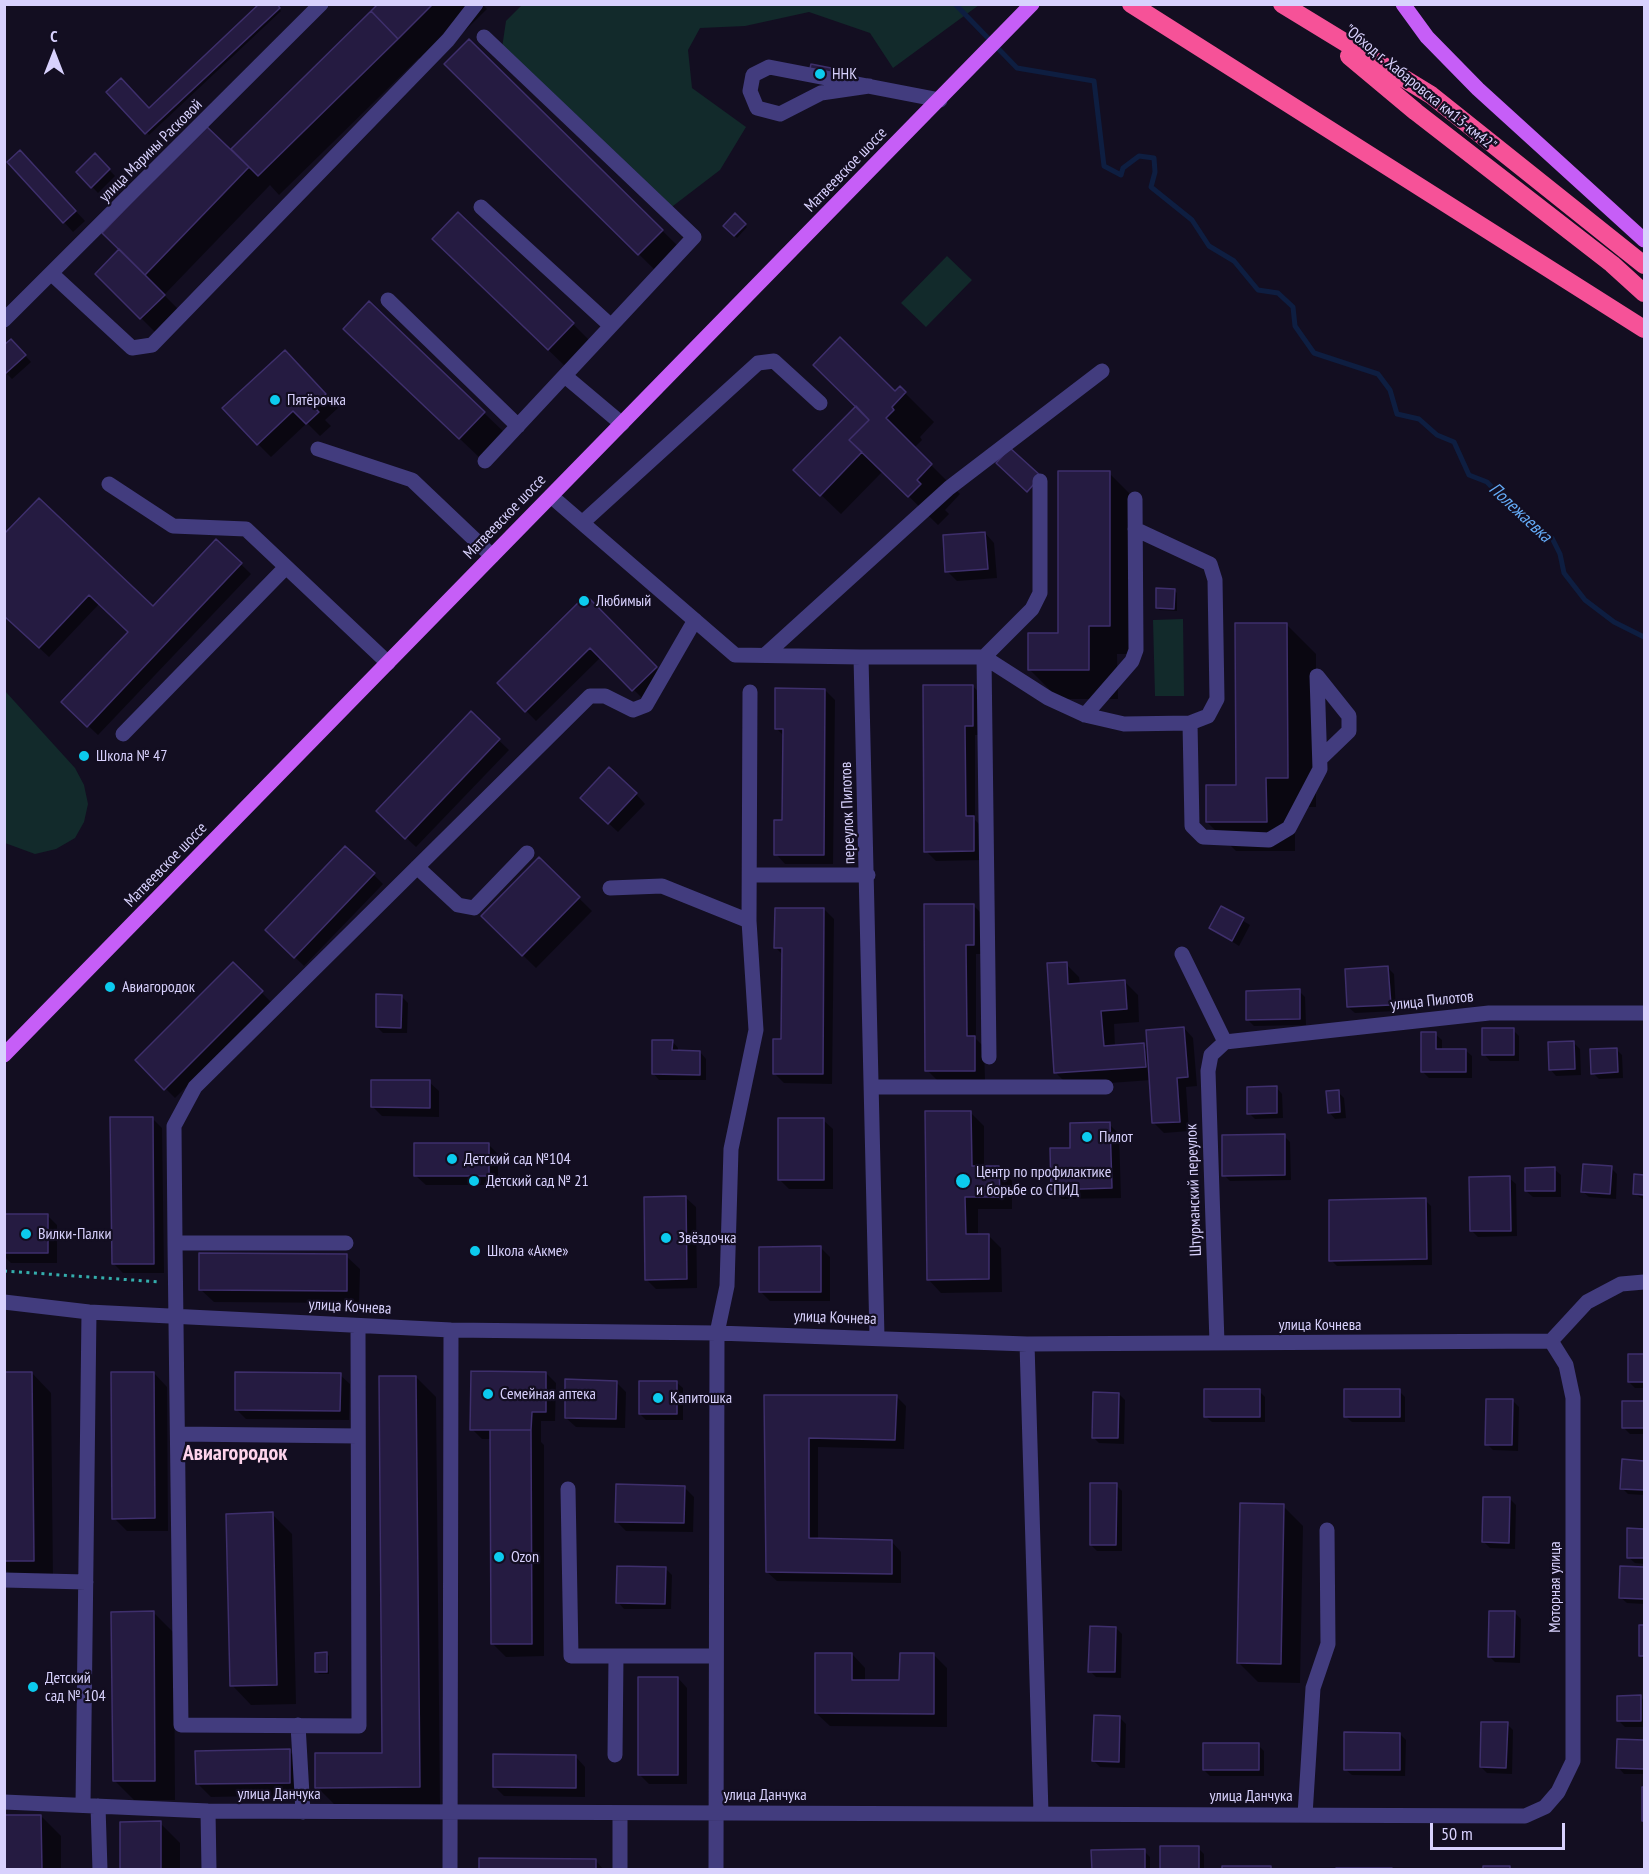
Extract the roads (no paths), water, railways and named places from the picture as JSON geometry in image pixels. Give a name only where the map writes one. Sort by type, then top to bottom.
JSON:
[{"type":"highway","points":[[1131,4],[1644,329]]},
{"type":"highway","points":[[1282,4],[1304,19]]},
{"type":"highway","name":"\"Обход г. Хабаровска км13-км42\"","points":[[1304,19],[1431,95],[1644,265]]},
{"type":"highway","name":"\"Обход г. Хабаровска км13-км42\"","points":[[1304,19],[1416,112],[1612,264],[1644,293]]},
{"type":"main road","name":"Матвеевское шоссе","points":[[4,1055],[1032,4]]},
{"type":"main road","points":[[1402,4],[1427,37],[1478,89],[1644,240]]},
{"type":"street","name":"улица Марины Расковой","points":[[4,320],[52,275],[321,4]]},
{"type":"street","points":[[52,275],[132,348],[152,345],[432,56],[476,4]]},
{"type":"street","points":[[484,37],[694,237],[485,461]]},
{"type":"street","points":[[869,86],[820,93],[780,114],[757,108],[750,92],[753,75],[769,67],[869,86],[940,100]]},
{"type":"street","points":[[481,207],[611,326]]},
{"type":"street","points":[[388,300],[518,426]]},
{"type":"street","points":[[582,522],[758,363],[774,361],[820,403]]},
{"type":"street","points":[[765,655],[950,488],[1102,371]]},
{"type":"street","points":[[565,376],[622,424]]},
{"type":"street","points":[[318,449],[412,480],[492,556]]},
{"type":"street","points":[[989,1057],[984,657],[1032,609],[1040,593],[1040,481]]},
{"type":"street","points":[[109,484],[173,526],[246,530],[388,663]]},
{"type":"street","points":[[551,496],[735,655],[984,657],[1048,698],[1085,715],[1124,724],[1190,723],[1208,716],[1217,699],[1215,580],[1210,564],[1135,529]]},
{"type":"street","points":[[1085,715],[1132,662],[1136,650],[1135,499]]},
{"type":"street","points":[[123,734],[286,567]]},
{"type":"street","points":[[358,1326],[358,1726],[181,1725],[178,1316],[174,1283],[174,1126],[195,1086],[590,696],[605,696],[633,710],[646,705],[695,620]]},
{"type":"street","name":"переулок Пилотов","points":[[861,657],[873,1087],[877,1337]]},
{"type":"street","points":[[716,1869],[717,1333],[727,1286],[731,1149],[756,1030],[749,921],[750,692]]},
{"type":"street","points":[[1190,723],[1192,826],[1203,837],[1269,840],[1289,828],[1320,770],[1322,757]]},
{"type":"street","points":[[417,867],[458,905],[474,908],[527,853]]},
{"type":"street","points":[[750,875],[868,875]]},
{"type":"street","points":[[610,888],[662,886],[749,921]]},
{"type":"street","points":[[1182,954],[1225,1042]]},
{"type":"street","name":"улица Пилотов","points":[[1225,1042],[1489,1013],[1644,1013]]},
{"type":"street","name":"Штурманский переулок","points":[[1217,1343],[1208,1071],[1211,1055],[1225,1042]]},
{"type":"street","points":[[873,1087],[1106,1087]]},
{"type":"street","points":[[175,1243],[346,1243]]},
{"type":"street","points":[[1551,1341],[1587,1302],[1621,1284],[1644,1282]]},
{"type":"street","name":"улица Кочнева","points":[[4,1302],[89,1312],[451,1330],[717,1333],[1027,1344],[1551,1341]]},
{"type":"street","points":[[89,1312],[86,1582],[91,1806],[100,1869]]},
{"type":"street","points":[[450,1869],[451,1330]]},
{"type":"street","name":"Моторная улица","points":[[1525,1816],[1545,1808],[1558,1792],[1573,1761],[1573,1398],[1566,1365],[1551,1341]]},
{"type":"street","points":[[1027,1344],[1041,1813]]},
{"type":"street","points":[[179,1434],[358,1436]]},
{"type":"street","points":[[568,1489],[571,1656],[716,1656]]},
{"type":"street","points":[[1305,1815],[1313,1688],[1328,1644],[1327,1530]]},
{"type":"street","points":[[4,1580],[86,1582]]},
{"type":"street","points":[[615,1755],[616,1656]]},
{"type":"street","points":[[298,1725],[303,1812]]},
{"type":"street","name":"улица Данчука","points":[[4,1802],[208,1811],[303,1812],[1525,1816]]},
{"type":"street","points":[[208,1811],[209,1869]]},
{"type":"street","points":[[620,1813],[620,1869]]},
{"type":"waterway","name":"Полежаевка","points":[[955,4],[1017,68],[1094,81],[1104,166],[1121,175],[1123,168],[1139,156],[1154,158],[1155,172],[1151,187],[1192,220],[1209,246],[1234,261],[1258,290],[1278,293],[1293,307],[1295,326],[1314,353],[1378,374],[1390,390],[1397,414],[1419,419],[1437,435],[1454,442],[1469,475],[1487,482],[1523,520],[1552,538],[1560,554],[1564,573],[1585,600],[1614,622],[1644,637]]},
{"type":"place","name":"ННК","points":[[820,74]]},
{"type":"place","name":"Пятёрочка","points":[[275,400]]},
{"type":"place","name":"Любимый","points":[[584,601]]},
{"type":"place","name":"Школа № 47","points":[[84,756]]},
{"type":"place","name":"Авиагородок","points":[[110,987]]},
{"type":"place","name":"Пилот","points":[[1087,1137]]},
{"type":"place","name":"Детский сад №104","points":[[452,1159]]},
{"type":"place","name":"Детский сад № 21","points":[[474,1181]]},
{"type":"place","name":"Центр по профилактике и борьбе со СПИД","points":[[963,1181]]},
{"type":"place","name":"Вилки-Палки","points":[[26,1234]]},
{"type":"place","name":"Звёздочка","points":[[666,1238]]},
{"type":"place","name":"Школа «Акме»","points":[[475,1251]]},
{"type":"place","name":"Семейная аптека","points":[[488,1394]]},
{"type":"place","name":"Капитошка","points":[[658,1398]]},
{"type":"place","name":"Ozon","points":[[499,1557]]},
{"type":"place","name":"Детский сад № 104","points":[[33,1687]]},
{"type":"district","name":"Авиагородок","points":[[235,1454]]}]
